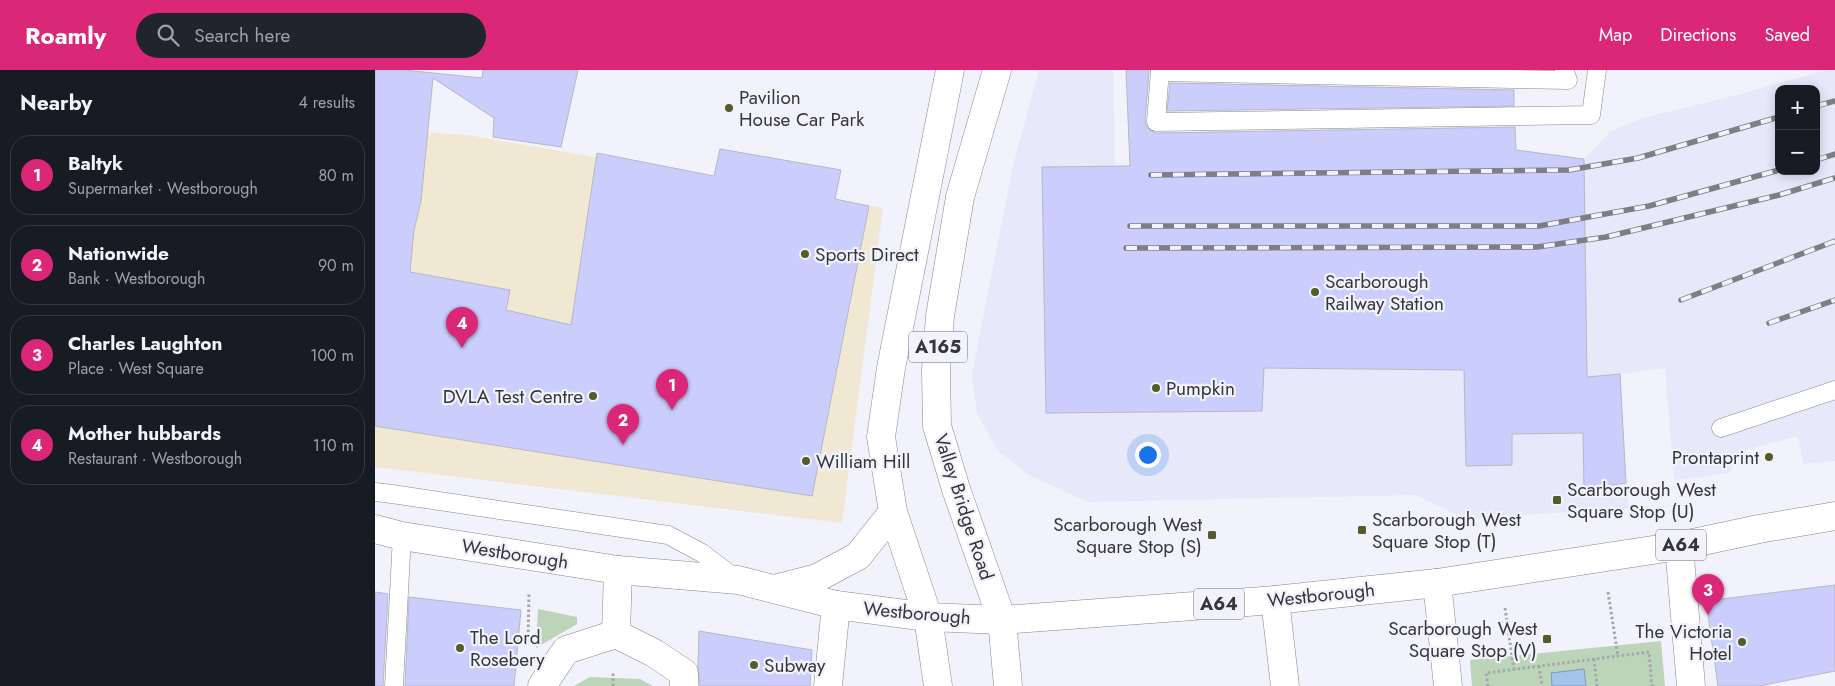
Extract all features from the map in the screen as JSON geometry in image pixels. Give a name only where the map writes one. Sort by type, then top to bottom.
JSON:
[{"type":"main road","name":"A165","points":[[938,686],[928,617],[893,512],[881,437],[891,368],[950,70]]},
{"type":"main road","name":"Valley Bridge Road","points":[[997,70],[960,197],[940,316],[936,370],[937,426],[956,489],[1002,620]]},
{"type":"main road","name":"Westborough","points":[[774,589],[817,578],[858,556],[893,512]]},
{"type":"main road","name":"Westborough","points":[[375,529],[401,536],[618,570],[738,580],[836,605],[928,617],[1002,620],[1275,600],[1437,583],[1679,546],[1759,529],[1835,516]]},
{"type":"main road","points":[[1679,546],[1691,686]]},
{"type":"main road","points":[[616,634],[618,570]]},
{"type":"main road","points":[[1437,583],[1449,686]]},
{"type":"main road","points":[[1275,600],[1285,686]]},
{"type":"main road","points":[[828,686],[836,605]]},
{"type":"main road","name":"A165","points":[[1002,620],[1008,686]]},
{"type":"main road","points":[[542,686],[566,650],[616,634],[654,653],[684,674],[684,686]]},
{"type":"lane","points":[[1160,71],[1596,74],[1591,115],[1157,122],[1160,71]]},
{"type":"lane","points":[[1721,428],[1835,390]]},
{"type":"lane","points":[[375,492],[668,535],[703,553],[738,580]]},
{"type":"lane","points":[[394,686],[401,536]]},
{"type":"path","points":[[1602,558],[1618,656]]},
{"type":"path","points":[[1501,573],[1513,670]]},
{"type":"path","points":[[528,647],[530,610]]},
{"type":"path","points":[[1487,686],[1486,673],[1649,652],[1652,686]]},
{"type":"path","points":[[1594,659],[1597,686]]},
{"type":"path","points":[[1539,666],[1542,686]]},
{"type":"shaded area","points":[[1039,70],[1113,70],[1115,166],[1513,149],[1584,159],[1610,132],[1639,119],[1827,70],[1835,70],[1835,461],[1803,464],[1798,436],[1740,451],[1730,473],[1674,480],[1665,368],[1620,374],[1628,508],[1466,519],[1416,495],[1088,502],[1031,476],[998,451],[977,413],[972,375],[1013,165]]},
{"type":"shaded area","points":[[375,129],[468,135],[883,208],[842,523],[375,467]]},
{"type":"green space","points":[[538,609],[577,617],[577,624],[536,648]]},
{"type":"green space","points":[[1661,641],[1665,686],[1472,686],[1470,660]]},
{"type":"green space","points":[[590,677],[640,679],[653,686],[574,686]]},
{"type":"water","points":[[1584,669],[1586,686],[1552,686],[1551,673]]},
{"type":"building","points":[[375,70],[404,70],[482,78],[483,70],[578,70],[561,147],[493,137],[494,118],[433,78],[421,201],[414,230],[410,272],[510,290],[506,310],[571,325],[597,153],[714,176],[720,149],[841,170],[835,199],[869,206],[812,496],[375,426]]},
{"type":"building","name":"Scarborough Railway Station","points":[[1126,70],[1149,70],[1145,122],[1151,131],[1156,133],[1515,127],[1516,150],[1584,159],[1587,377],[1620,374],[1626,483],[1584,489],[1583,433],[1512,434],[1512,465],[1466,466],[1464,370],[1264,368],[1262,411],[1046,413],[1042,167],[1130,166]]},
{"type":"building","points":[[1170,83],[1514,90],[1514,106],[1167,111]]},
{"type":"building","points":[[1835,585],[1835,671],[1759,686],[1718,686],[1706,601]]},
{"type":"building","points":[[375,592],[388,594],[383,686],[375,686]]},
{"type":"building","name":"The Lord Rosebery","points":[[409,597],[521,610],[514,686],[405,686]]},
{"type":"building","points":[[699,631],[812,650],[810,686],[700,686],[698,666]]},
{"type":"railway","points":[[1820,105],[1835,101]]},
{"type":"railway","points":[[1151,175],[1569,170],[1638,158],[1775,118]]},
{"type":"railway","points":[[1820,159],[1835,154]]},
{"type":"railway","points":[[1130,226],[1539,226],[1649,206],[1775,171]]},
{"type":"railway","points":[[1126,248],[1537,247],[1606,237],[1779,195],[1835,178]]},
{"type":"railway","points":[[1681,300],[1835,241]]},
{"type":"railway","points":[[1769,323],[1835,300]]},
{"type":"place","name":"Pavilion House Car Park","points":[[729,108]]},
{"type":"place","name":"Sports Direct","points":[[805,254]]},
{"type":"place","name":"Scarborough Railway Station","points":[[1315,292]]},
{"type":"place","name":"Mother hubbards","points":[[462,348]]},
{"type":"place","name":"Pumpkin","points":[[1156,388]]},
{"type":"place","name":"DVLA Test Centre","points":[[593,396]]},
{"type":"place","name":"Baltyk","points":[[672,410]]},
{"type":"place","name":"Nationwide","points":[[623,445]]},
{"type":"place","name":"Prontaprint","points":[[1769,457]]},
{"type":"place","name":"William Hill","points":[[806,461]]},
{"type":"place","name":"Scarborough West Square Stop (U)","points":[[1557,500]]},
{"type":"place","name":"Scarborough West Square Stop (T)","points":[[1362,530]]},
{"type":"place","name":"Scarborough West Square Stop (S)","points":[[1212,535]]},
{"type":"place","name":"Charles Laughton","points":[[1708,615]]},
{"type":"place","name":"Scarborough West Square Stop (V)","points":[[1547,639]]},
{"type":"place","name":"The Victoria Hotel","points":[[1742,642]]},
{"type":"place","name":"The Lord Rosebery","points":[[460,648]]},
{"type":"place","name":"Subway","points":[[754,665]]}]
